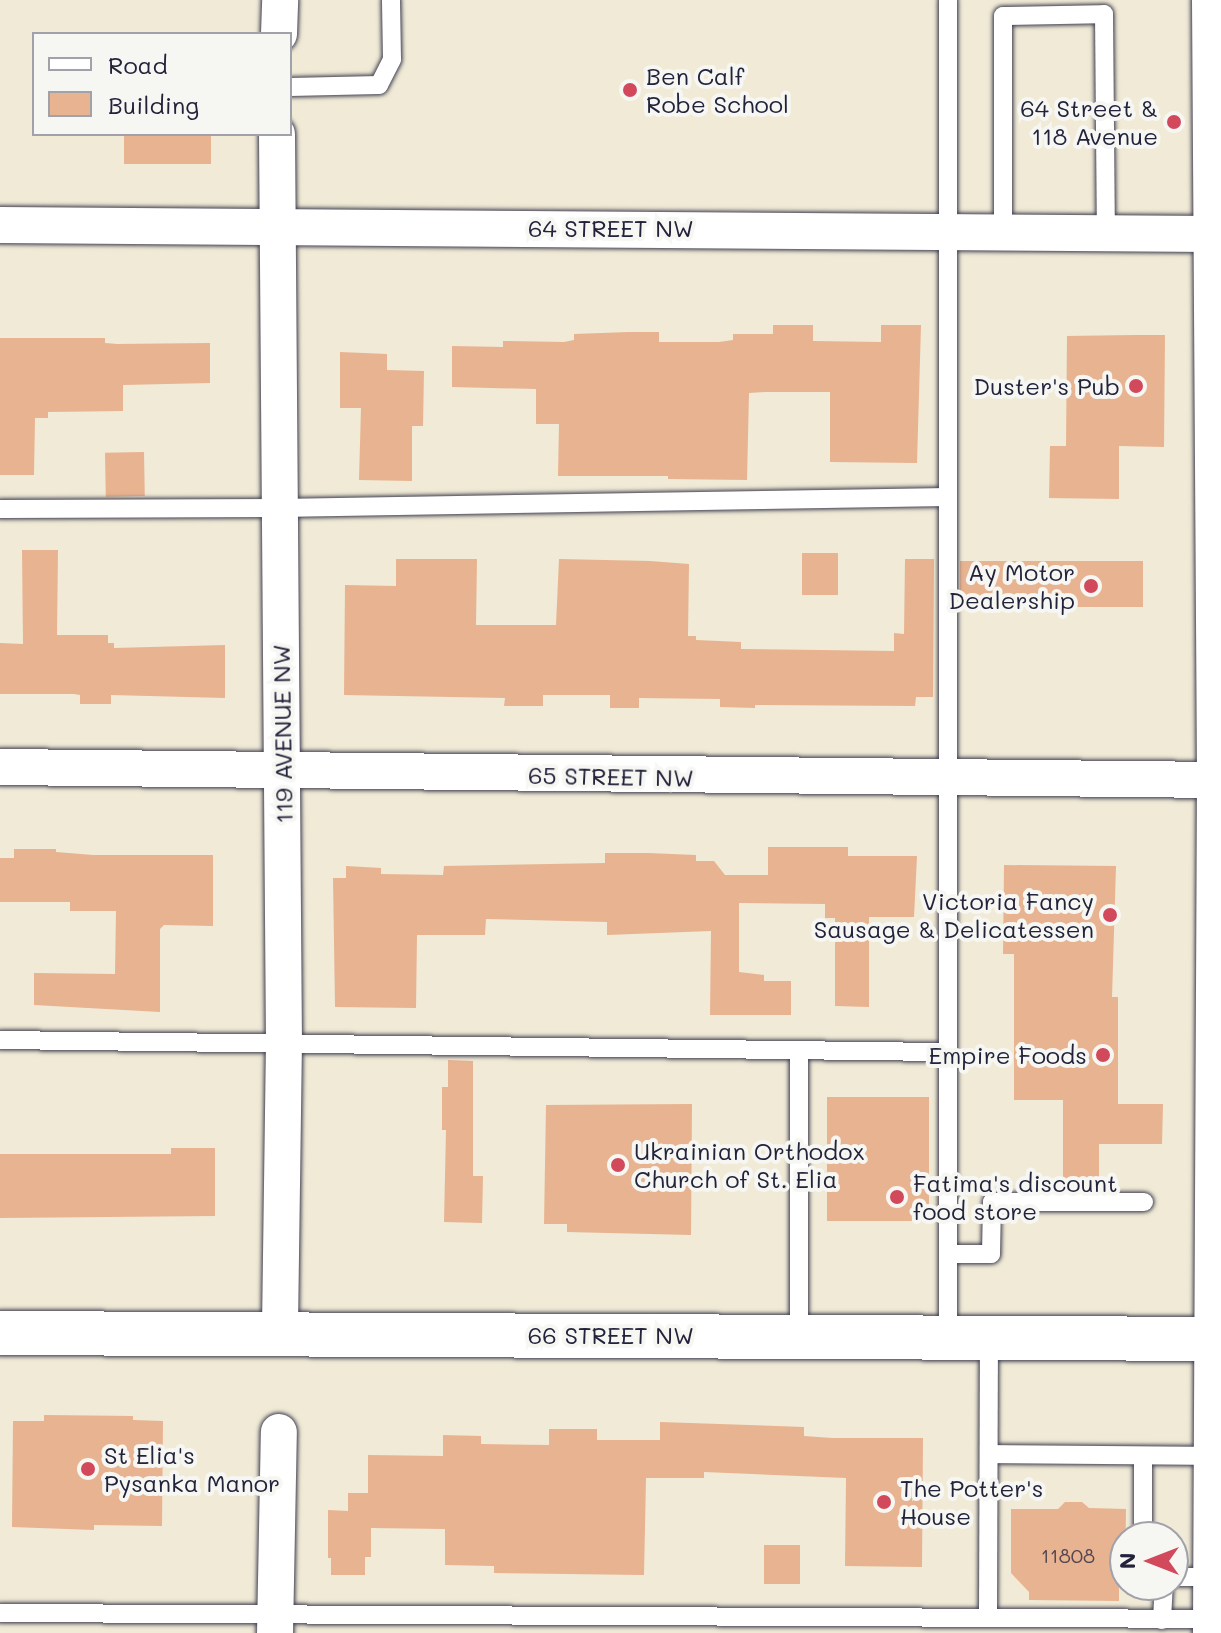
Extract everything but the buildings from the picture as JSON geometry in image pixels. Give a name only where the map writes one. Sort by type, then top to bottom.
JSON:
[{"type":"main road","points":[[1204,1601],[1215,1456],[1218,1339],[1220,779],[1214,0]]},
{"type":"main road","name":"66 STREET NW","points":[[0,1333],[1218,1339]]},
{"type":"street","points":[[279,32],[280,0]]},
{"type":"street","name":"119 AVENUE NW","points":[[277,136],[275,226],[284,1041],[280,1333]]},
{"type":"street","name":"64 STREET NW","points":[[0,225],[1217,232]]},
{"type":"street","name":"65 STREET NW","points":[[0,767],[948,779],[1220,779]]},
{"type":"street","points":[[275,1624],[279,1432]]},
{"type":"lane","points":[[292,87],[379,85],[392,59],[391,0]]},
{"type":"lane","points":[[948,0],[948,1254],[968,1337],[990,1454],[988,1617]]},
{"type":"lane","points":[[1003,231],[1003,16],[1104,14],[1106,233]]},
{"type":"lane","points":[[0,509],[278,508],[948,497]]},
{"type":"lane","points":[[0,1040],[284,1041],[948,1052]]},
{"type":"lane","points":[[799,1050],[799,1336]]},
{"type":"lane","points":[[948,1254],[991,1254],[992,1202],[1144,1202]]},
{"type":"lane","points":[[990,1454],[1215,1456]]},
{"type":"lane","points":[[1143,1456],[1143,1521]]},
{"type":"lane","points":[[1162,1620],[1163,1601]]},
{"type":"lane","points":[[0,1613],[275,1624],[988,1617],[1162,1620],[1204,1601]]},
{"type":"place","name":"Ben Calf Robe School","points":[[630,90]]},
{"type":"place","name":"64 Street & 118 Avenue","points":[[1174,122]]},
{"type":"place","name":"Duster's Pub","points":[[1136,386]]},
{"type":"place","name":"Ay Motor Dealership","points":[[1091,586]]},
{"type":"place","name":"Victoria Fancy Sausage & Delicatessen","points":[[1110,915]]},
{"type":"place","name":"Empire Foods","points":[[1103,1055]]},
{"type":"place","name":"Ukrainian Orthodox Church of St. Elia","points":[[618,1165]]},
{"type":"place","name":"Fatima's discount food store","points":[[897,1197]]},
{"type":"place","name":"St Elia's Pysanka Manor","points":[[88,1469]]},
{"type":"place","name":"The Potter's House","points":[[884,1502]]}]
